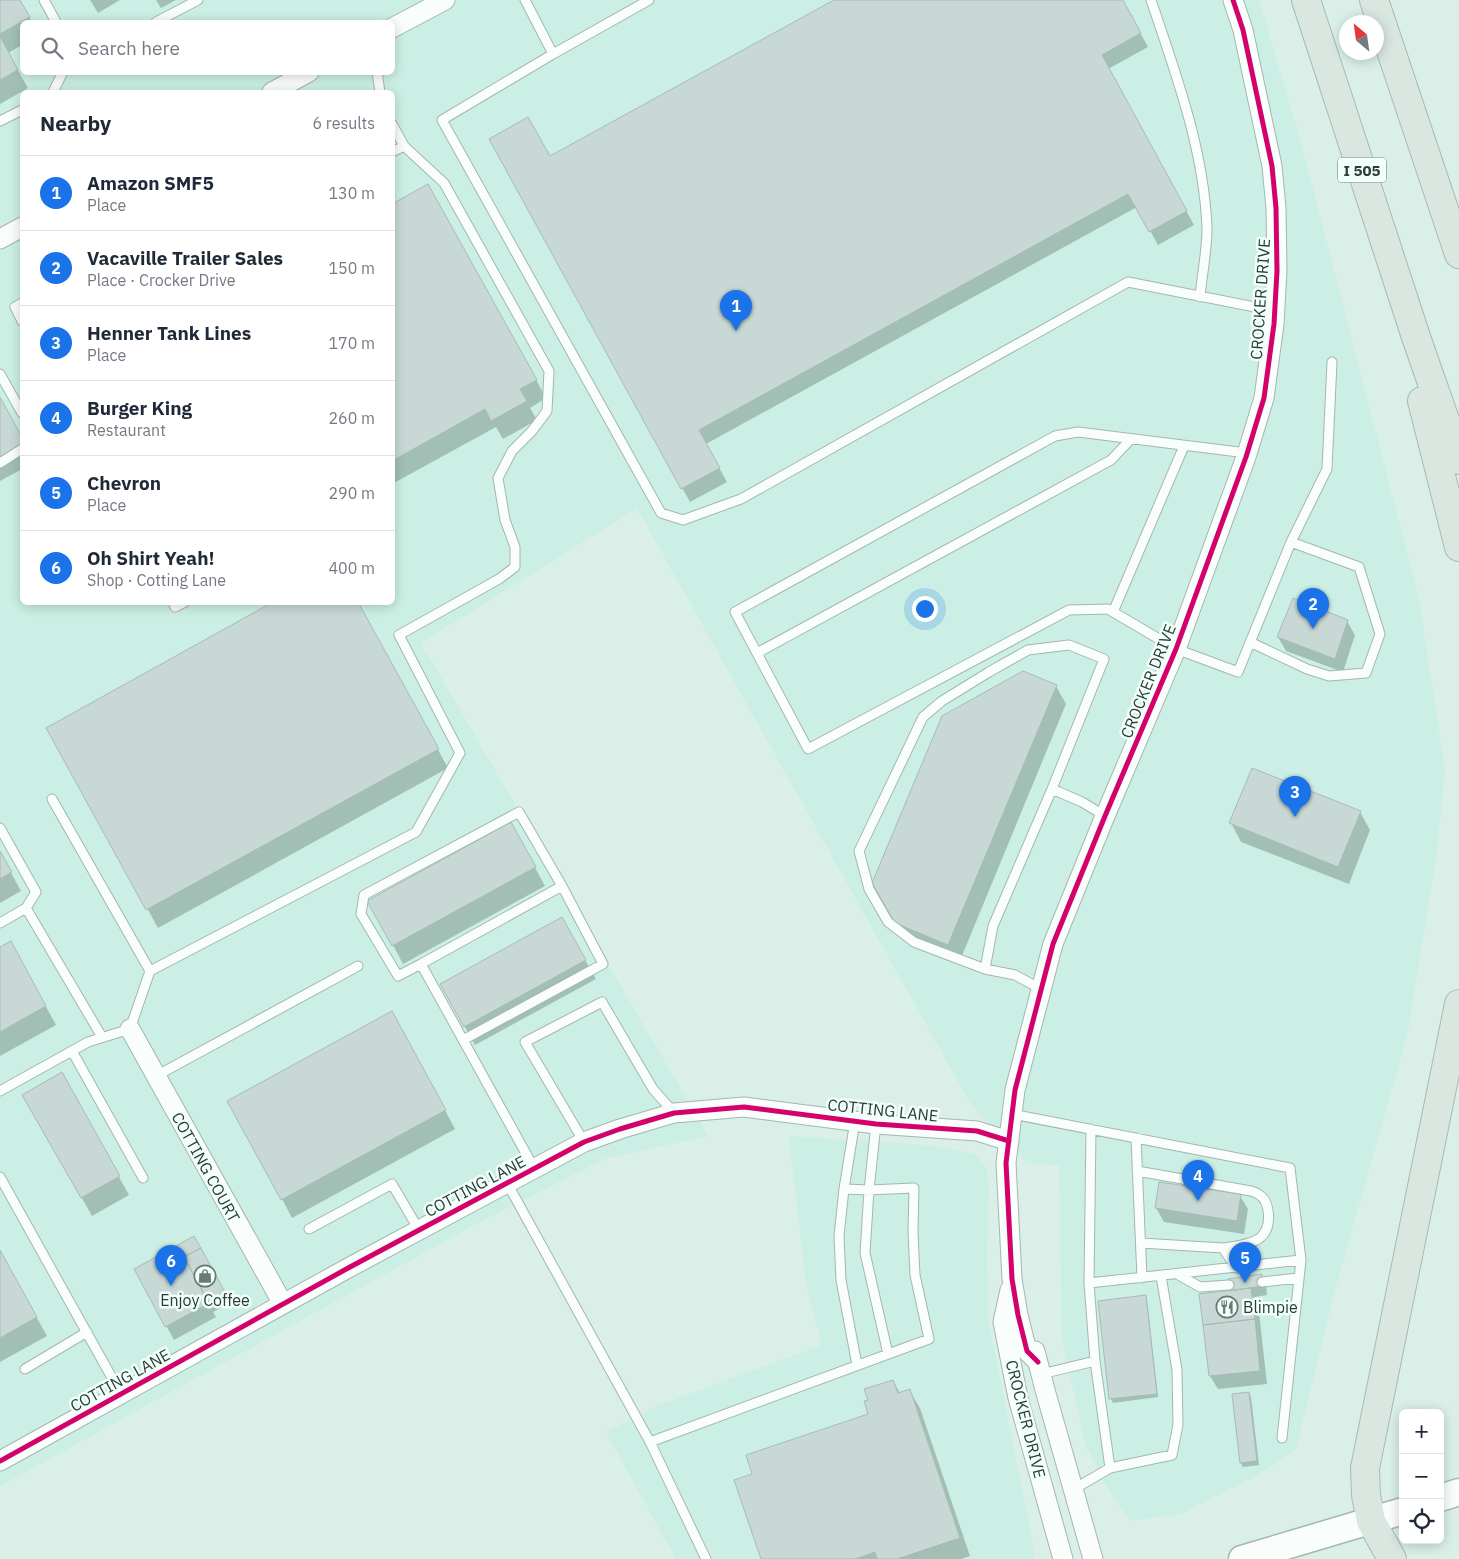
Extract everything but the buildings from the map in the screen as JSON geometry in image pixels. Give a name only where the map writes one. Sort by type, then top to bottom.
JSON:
[{"type":"highway","name":"I 505","points":[[1306,0],[1417,340],[1459,460]]},
{"type":"highway","points":[[1374,0],[1459,254]]},
{"type":"highway","points":[[1402,84],[1459,222]]},
{"type":"highway","points":[[1417,340],[1422,404],[1459,547]]},
{"type":"highway","points":[[1392,1559],[1371,1522],[1366,1495],[1365,1468],[1459,1004]]},
{"type":"street","name":"CROCKER DRIVE","points":[[1064,1559],[1018,1398],[1003,1322],[1012,1279],[1006,1163],[1016,1090],[1052,944],[1104,816],[1176,649],[1247,454],[1264,398],[1275,311],[1278,271],[1277,226],[1272,166],[1243,30],[1233,0]]},
{"type":"street","points":[[395,26],[440,1]]},
{"type":"street","points":[[276,90],[304,75]]},
{"type":"street","points":[[0,239],[20,228]]},
{"type":"street","name":"COTTING COURT","points":[[130,1029],[283,1304]]},
{"type":"street","name":"COTTING LANE","points":[[0,1460],[534,1168],[584,1142],[620,1129],[674,1113],[744,1107],[876,1124],[978,1131],[1009,1141]]},
{"type":"street","name":"CROCKER DRIVE","points":[[1012,1279],[1025,1305],[1040,1368],[1093,1559]]},
{"type":"street","points":[[1444,1497],[1459,1492]]},
{"type":"street","points":[[1242,1559],[1399,1512]]},
{"type":"lane","points":[[44,0],[55,20]]},
{"type":"lane","points":[[160,20],[198,0]]},
{"type":"lane","points":[[525,0],[553,54]]},
{"type":"lane","points":[[649,0],[442,120],[661,513],[683,520],[741,499],[1128,282],[1275,311]]},
{"type":"lane","points":[[1152,0],[1200,161],[1207,230],[1200,296]]},
{"type":"lane","points":[[53,90],[61,75]]},
{"type":"lane","points":[[377,75],[380,90]]},
{"type":"lane","points":[[0,121],[20,111]]},
{"type":"lane","points":[[0,1091],[88,1042],[130,1029],[150,972],[416,832],[460,753],[399,635],[499,579],[515,567],[515,547],[505,520],[498,478],[512,451],[532,431],[547,411],[549,371],[444,183],[404,146],[395,130]]},
{"type":"lane","points":[[395,150],[404,146]]},
{"type":"lane","points":[[20,304],[15,307],[20,317]]},
{"type":"lane","points":[[1247,454],[1078,432],[1055,436],[735,612],[808,749],[1069,610],[1108,609],[1176,649],[1238,672],[1291,542],[1327,469],[1332,362]]},
{"type":"lane","points":[[0,374],[20,410]]},
{"type":"lane","points":[[757,653],[1111,460],[1131,439]]},
{"type":"lane","points":[[1113,612],[1184,446]]},
{"type":"lane","points":[[0,463],[20,450]]},
{"type":"lane","points":[[1250,642],[1307,669],[1329,676],[1366,673],[1380,634],[1359,567],[1291,542]]},
{"type":"lane","points":[[985,968],[993,926],[1052,789],[1104,659],[1069,645],[1028,650],[942,700],[923,717],[859,851],[868,889],[888,922],[914,942],[985,968],[1015,975],[1041,989]]},
{"type":"lane","points":[[1052,789],[1082,802],[1104,816]]},
{"type":"lane","points":[[52,800],[150,972]]},
{"type":"lane","points":[[463,1040],[603,964],[562,886],[519,812],[364,895],[361,914],[398,976],[562,886]]},
{"type":"lane","points":[[0,828],[36,892],[26,908],[0,923]]},
{"type":"lane","points":[[26,908],[102,1037]]},
{"type":"lane","points":[[421,964],[534,1168]]},
{"type":"lane","points":[[156,1076],[358,966]]},
{"type":"lane","points":[[584,1142],[525,1042],[602,1002],[653,1089],[674,1113]]},
{"type":"lane","points":[[72,1050],[143,1178]]},
{"type":"lane","points":[[1012,1114],[1290,1168],[1301,1260],[1282,1438]]},
{"type":"lane","points":[[855,1121],[844,1189],[839,1236],[841,1280],[857,1365]]},
{"type":"lane","points":[[876,1124],[865,1253],[888,1354]]},
{"type":"lane","points":[[1091,1129],[1089,1283],[1095,1361],[1110,1468]]},
{"type":"lane","points":[[1136,1138],[1142,1278]]},
{"type":"lane","points":[[1137,1172],[1251,1191],[1259,1194],[1268,1207],[1266,1229],[1260,1238],[1247,1243],[1222,1248],[1141,1243]]},
{"type":"lane","points":[[0,1178],[122,1394]]},
{"type":"lane","points":[[507,1183],[650,1442],[706,1559]]},
{"type":"lane","points":[[309,1229],[392,1184],[419,1230]]},
{"type":"lane","points":[[650,1442],[929,1339],[915,1275],[914,1188],[844,1189]]},
{"type":"lane","points":[[1222,1248],[1236,1268]]},
{"type":"lane","points":[[1089,1283],[1301,1260]]},
{"type":"lane","points":[[1177,1274],[1200,1287],[1228,1285]]},
{"type":"lane","points":[[1074,1488],[1110,1468],[1172,1455],[1178,1425],[1177,1370],[1161,1276]]},
{"type":"lane","points":[[1262,1282],[1298,1278]]},
{"type":"lane","points":[[25,1369],[87,1332]]},
{"type":"lane","points":[[1040,1368],[1095,1361]]},
{"type":"shaded area","points":[[0,0],[1259,0],[1302,146],[1419,600],[1445,769],[1437,850],[1408,1032],[1335,1290],[1296,1449],[1258,1475],[1180,1514],[1130,1521],[1112,1496],[1085,1444],[1062,1339],[1059,1166],[1027,1163],[973,1108],[637,508],[421,643],[708,1136],[604,1159],[487,1218],[0,1486]]},
{"type":"shaded area","points":[[789,1136],[935,1146],[976,1155],[987,1170],[989,1189],[987,1252],[988,1318],[1035,1554],[1033,1559],[676,1559],[606,1432],[657,1406],[822,1345],[806,1284]]},
{"type":"cycle path","points":[[1038,1362],[1027,1351],[1012,1279],[1006,1163],[1015,1090],[1053,944],[1176,649],[1246,457],[1264,398],[1274,324],[1277,271],[1276,208],[1272,166],[1243,30],[1233,0]]},
{"type":"cycle path","points":[[0,1461],[350,1267],[584,1142],[620,1129],[674,1113],[744,1107],[876,1124],[977,1131],[1009,1141]]},
{"type":"place","name":"Amazon SMF5","points":[[736,331]]},
{"type":"place","name":"Vacaville Trailer Sales","points":[[1313,629]]},
{"type":"place","name":"Henner Tank Lines","points":[[1295,817]]},
{"type":"place","name":"Burger King","points":[[1198,1201]]},
{"type":"place","name":"Enjoy Coffee","points":[[205,1276]]},
{"type":"place","name":"Chevron","points":[[1245,1283]]},
{"type":"place","name":"Oh Shirt Yeah!","points":[[171,1286]]},
{"type":"place","name":"Blimpie","points":[[1227,1307]]}]
